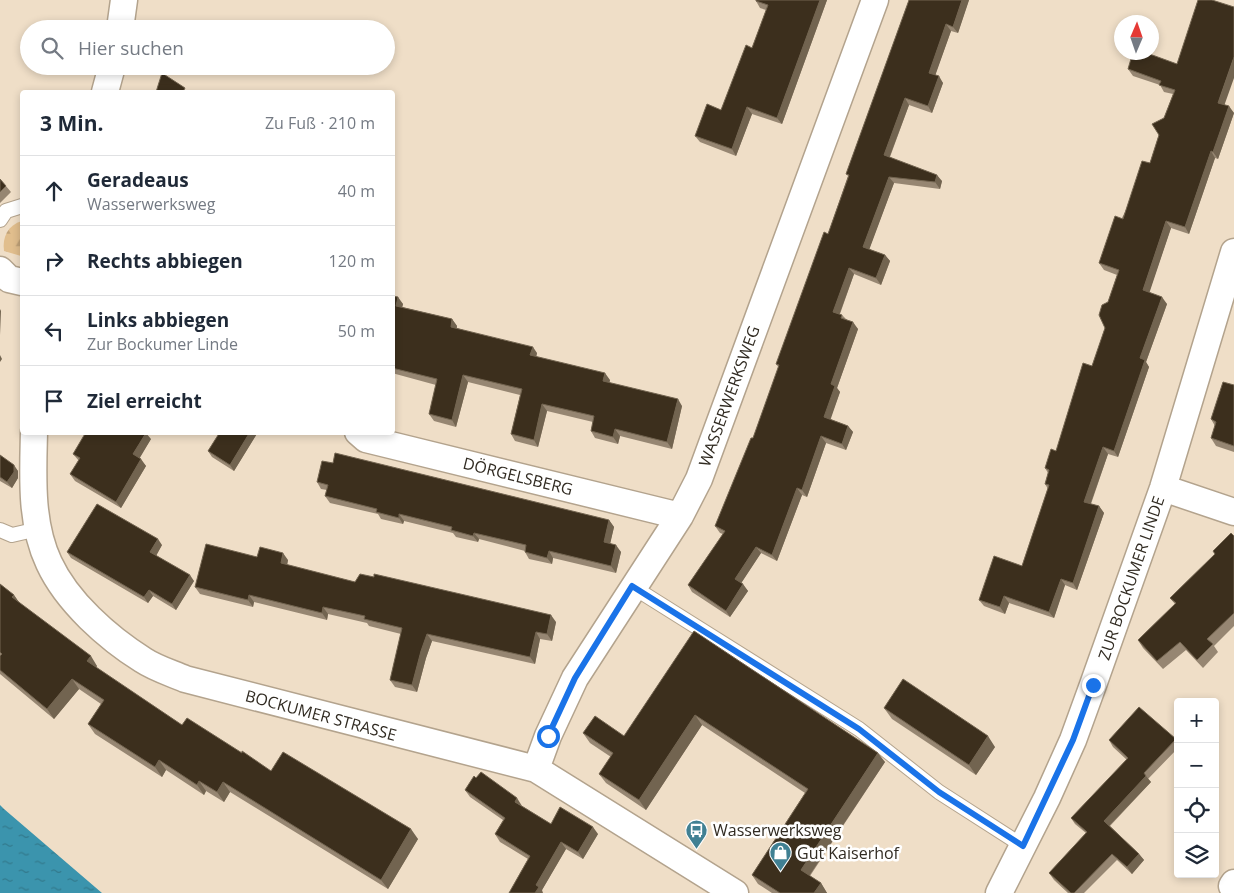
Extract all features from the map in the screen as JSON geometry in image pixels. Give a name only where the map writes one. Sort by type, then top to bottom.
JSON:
[{"type":"street","points":[[121,20],[124,0]]},
{"type":"street","name":"WASSERWERKSWEG","points":[[536,769],[548,736],[575,678],[632,586],[680,516],[699,479],[875,0]]},
{"type":"street","points":[[106,90],[110,75]]},
{"type":"street","name":"ZUR BOCKUMER LINDE","points":[[999,893],[1073,740],[1163,488],[1234,252]]},
{"type":"street","points":[[0,270],[9,279],[20,282]]},
{"type":"street","name":"BOCKUMER STRASSE","points":[[34,435],[33,492],[38,529],[48,563],[61,584],[104,633],[144,661],[184,679],[536,769],[735,893]]},
{"type":"street","name":"DÖRGELSBERG","points":[[361,435],[366,439],[680,516]]},
{"type":"street","points":[[1163,488],[1234,512]]},
{"type":"street","points":[[1234,884],[1232,886],[1234,888]]},
{"type":"lane","points":[[0,220],[6,211],[20,207]]},
{"type":"lane","points":[[0,530],[12,534],[38,529]]},
{"type":"lane","points":[[632,586],[859,729],[939,792],[1023,846]]},
{"type":"green space","points":[[20,222],[20,256],[4,251],[5,236],[13,225]]},
{"type":"water","points":[[0,805],[4,809],[102,893],[0,893]]},
{"type":"building","points":[[756,0],[820,0],[777,118],[747,107],[732,149],[695,136],[707,104],[721,110],[746,45],[752,48],[768,5]]},
{"type":"building","points":[[909,0],[962,0],[953,27],[946,24],[929,73],[939,76],[928,106],[905,98],[884,155],[937,175],[935,182],[889,177],[863,247],[885,255],[876,278],[849,268],[833,312],[842,315],[841,318],[853,322],[831,384],[835,386],[824,417],[848,426],[842,444],[821,436],[802,490],[797,488],[772,555],[756,547],[735,579],[743,584],[726,611],[688,585],[725,531],[715,526],[751,438],[753,438],[779,365],[776,364],[824,232],[828,234],[849,175],[846,174]]},
{"type":"building","points":[[1198,0],[1212,0],[1234,7],[1234,57],[1218,103],[1229,106],[1213,152],[1211,151],[1185,227],[1166,221],[1143,290],[1162,297],[1140,358],[1145,360],[1114,451],[1103,447],[1084,502],[1099,506],[1073,583],[1061,579],[1049,612],[1004,596],[1000,607],[979,600],[994,556],[1022,566],[1049,485],[1045,484],[1049,470],[1045,468],[1051,449],[1056,451],[1083,363],[1092,366],[1105,328],[1099,315],[1102,305],[1108,302],[1119,270],[1099,263],[1115,216],[1123,219],[1142,161],[1150,163],[1159,135],[1152,124],[1164,118],[1175,90],[1159,85],[1161,81],[1128,69],[1131,60],[1159,60],[1159,57],[1177,64]]},
{"type":"building","points":[[161,75],[165,75],[185,88],[184,90],[157,90]]},
{"type":"building","points":[[0,179],[6,186],[0,192]]},
{"type":"building","points":[[395,296],[398,297],[396,306],[452,319],[451,327],[533,347],[530,355],[605,373],[603,381],[678,399],[667,442],[615,429],[613,437],[591,431],[594,416],[542,404],[534,440],[511,434],[522,389],[463,375],[452,420],[429,414],[437,379],[395,369]]},
{"type":"building","points":[[1223,382],[1234,385],[1234,446],[1211,438],[1216,422],[1211,419]]},
{"type":"building","points":[[84,435],[145,435],[133,454],[141,459],[116,502],[70,474],[80,458],[73,454]]},
{"type":"building","points":[[218,435],[248,435],[230,465],[208,451]]},
{"type":"building","points":[[335,453],[609,520],[604,542],[616,545],[611,566],[549,551],[547,558],[525,552],[526,545],[474,533],[473,536],[451,530],[452,527],[399,514],[399,518],[376,512],[377,509],[325,496],[328,485],[317,482],[322,461],[333,463]]},
{"type":"building","points":[[0,455],[14,465],[14,472],[7,482],[0,477]]},
{"type":"building","points":[[97,504],[158,539],[150,552],[190,575],[172,604],[149,590],[144,597],[67,552]]},
{"type":"building","points":[[1231,533],[1234,536],[1234,613],[1207,639],[1213,644],[1197,660],[1180,642],[1157,661],[1138,640],[1176,603],[1170,598],[1215,554],[1213,551]]},
{"type":"building","points":[[206,544],[257,557],[260,547],[283,553],[281,563],[355,582],[360,574],[374,577],[374,574],[551,615],[547,634],[536,632],[530,657],[427,634],[412,685],[390,680],[402,628],[364,619],[365,616],[323,607],[322,613],[249,595],[248,600],[195,587]]},
{"type":"building","points":[[0,584],[14,595],[12,597],[91,656],[87,661],[182,725],[187,718],[271,771],[283,752],[411,829],[381,880],[223,782],[217,792],[199,781],[197,785],[159,760],[155,767],[88,724],[104,700],[72,679],[47,709],[0,670],[0,656],[2,654],[0,652]]},
{"type":"building","points":[[694,631],[878,753],[801,870],[821,883],[814,893],[780,893],[752,875],[808,789],[695,715],[639,800],[599,774],[613,753],[583,733],[595,716],[624,736]]},
{"type":"building","points":[[903,679],[988,736],[969,765],[884,708]]},
{"type":"building","points":[[1139,707],[1174,737],[1174,741],[1144,773],[1146,776],[1104,821],[1139,854],[1127,867],[1112,854],[1074,893],[1071,893],[1049,873],[1087,832],[1071,818],[1128,758],[1109,740]]},
{"type":"building","points":[[481,772],[517,798],[515,802],[551,824],[560,807],[593,827],[578,852],[561,842],[536,885],[539,887],[535,893],[509,893],[530,856],[495,834],[505,818],[465,790],[474,776],[476,778]]},
{"type":"place","name":"Wasserwerksweg","points":[[697,849]]},
{"type":"place","name":"Gut Kaiserhof","points":[[781,872]]},
{"type":"route","points":[[548,736],[575,678],[632,586],[859,729],[939,792],[1023,846],[1073,740],[1093,685]]}]
